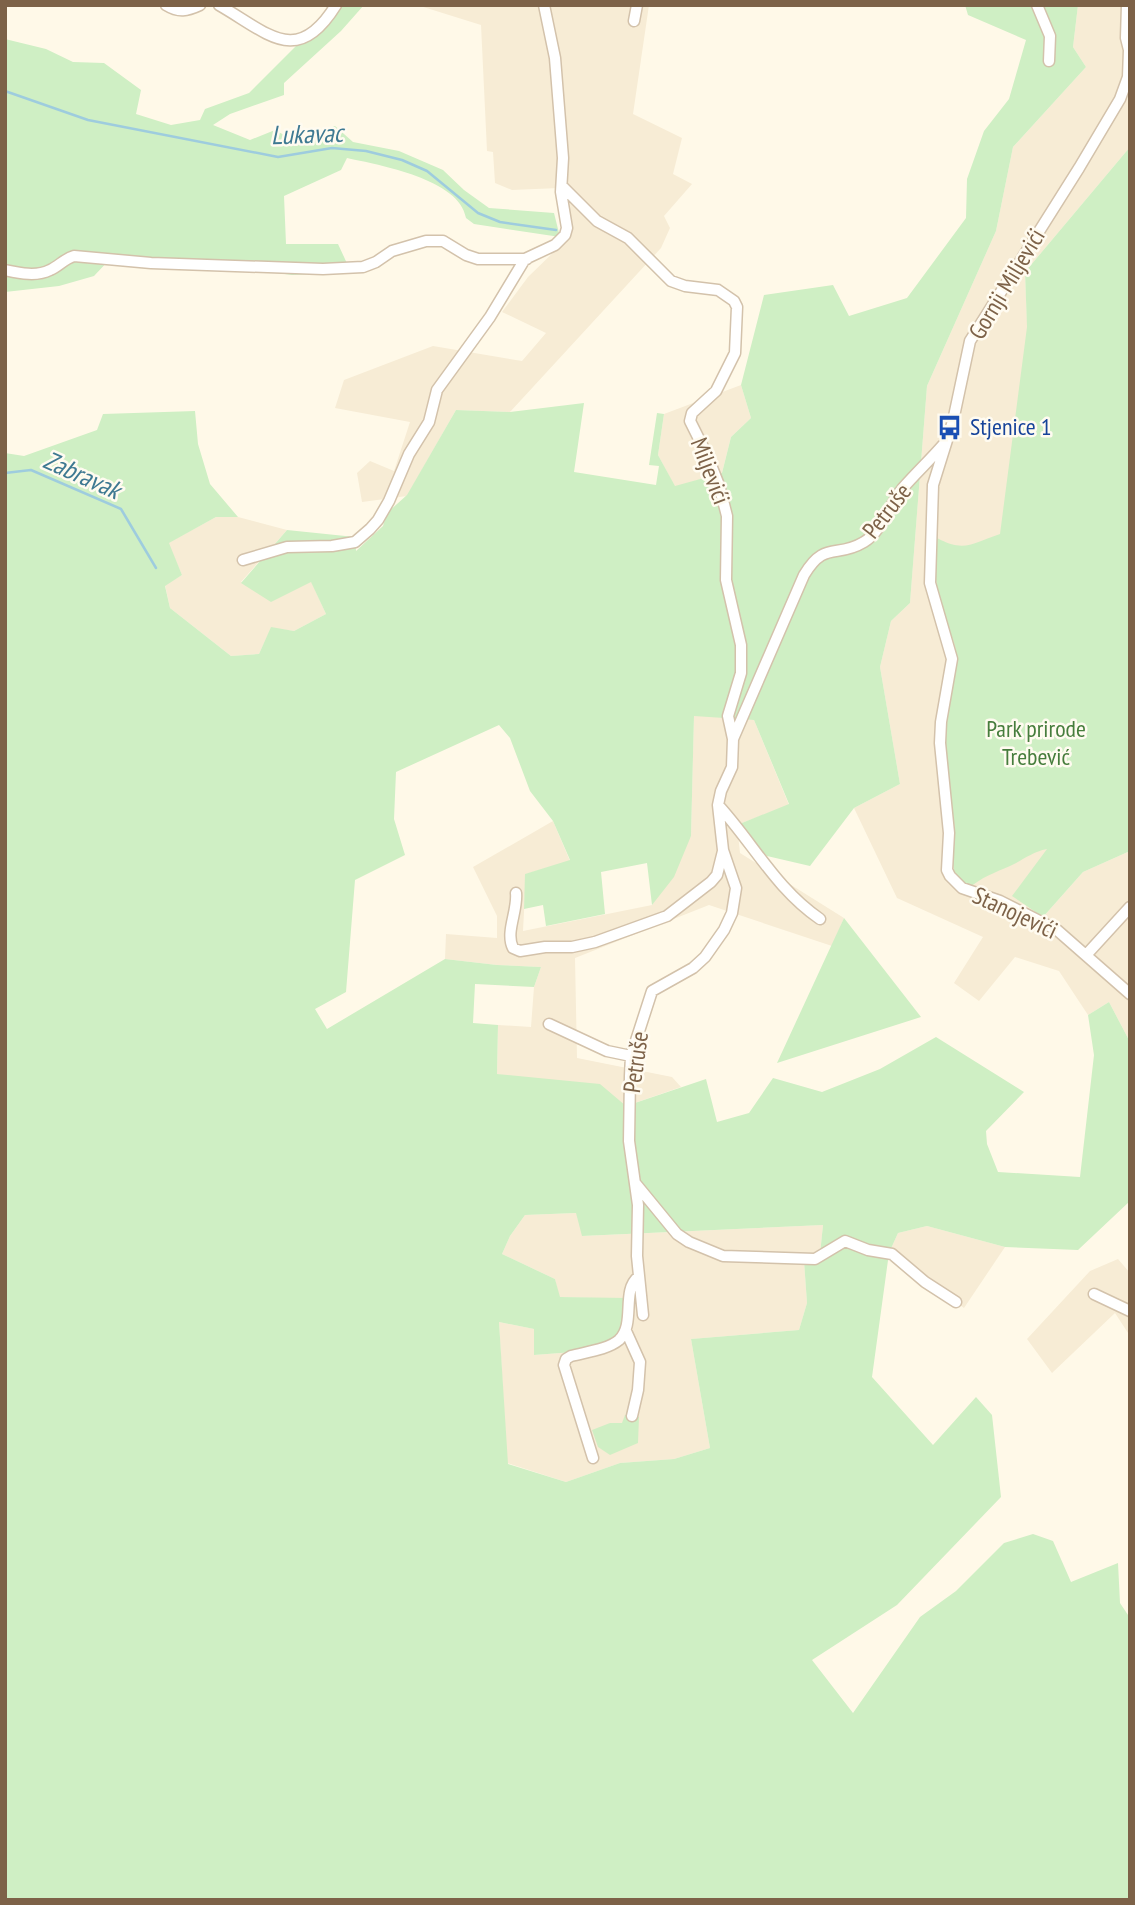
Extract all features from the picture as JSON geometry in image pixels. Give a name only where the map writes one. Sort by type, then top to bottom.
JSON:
[{"type":"street","points":[[166,5],[183,11],[200,5]]},
{"type":"street","points":[[219,5],[274,37],[299,40],[323,26],[336,5]]},
{"type":"street","points":[[5,270],[36,274],[48,271],[74,256],[151,263],[323,269],[363,267],[392,251],[426,240],[443,241],[478,259],[527,258],[555,245],[565,235],[567,228],[562,186],[564,158],[555,58],[544,5]]},
{"type":"street","points":[[634,22],[637,5]]},
{"type":"street","points":[[1037,5],[1050,36],[1049,61]]},
{"type":"street","name":"Gornji Miljevići","points":[[947,870],[949,834],[940,743],[952,659],[930,583],[933,485],[947,440],[970,341],[1120,99],[1128,77],[1127,5]]},
{"type":"street","name":"Miljevići","points":[[562,186],[597,221],[628,238],[671,281],[685,286],[718,290],[734,301],[737,307],[735,353],[716,391],[692,413],[690,421],[715,475],[727,516],[726,580],[741,654],[741,673],[728,716],[733,739]]},
{"type":"street","points":[[243,560],[287,547],[332,546],[355,541],[378,520],[409,454],[429,422],[437,390],[490,317],[527,258]]},
{"type":"street","name":"Petruše","points":[[744,716],[804,575],[813,561],[827,552],[863,543],[872,536],[901,491],[947,440]]},
{"type":"street","points":[[728,716],[735,720],[744,716]]},
{"type":"street","points":[[733,739],[744,716]]},
{"type":"street","name":"Petruše","points":[[643,1315],[638,1277],[638,1205],[629,1141],[632,1056],[652,991],[693,968],[715,943],[732,913],[735,880],[723,850],[718,805],[732,766],[733,739]]},
{"type":"street","points":[[718,805],[770,873],[805,909],[820,919]]},
{"type":"street","name":"Petruše","points":[[516,893],[517,905],[509,936],[513,948],[520,951],[572,947],[595,942],[667,916],[717,875],[723,850]]},
{"type":"street","name":"Stanojevići","points":[[947,870],[954,882],[962,888],[1000,901],[1057,930],[1130,993]]},
{"type":"street","points":[[1087,954],[1130,907]]},
{"type":"street","points":[[549,1024],[607,1051],[632,1056]]},
{"type":"street","points":[[635,1182],[677,1234],[723,1256],[816,1259],[845,1241],[868,1250],[892,1254],[925,1282],[956,1302]]},
{"type":"street","points":[[632,1416],[639,1390],[640,1362],[626,1331],[631,1290],[638,1277]]},
{"type":"street","points":[[1094,1294],[1130,1311]]},
{"type":"street","points":[[593,1458],[564,1365],[566,1359],[617,1341],[626,1331]]},
{"type":"shaded area","points":[[417,5],[649,5],[633,114],[682,138],[673,174],[692,184],[664,216],[670,228],[661,248],[510,412],[456,410],[407,496],[362,502],[357,473],[370,461],[394,471],[410,422],[335,408],[344,380],[433,346],[522,361],[546,333],[502,312],[528,277],[563,243],[559,188],[512,190],[495,183],[493,152],[487,151],[481,25]]},
{"type":"shaded area","points":[[1078,5],[1130,5],[1130,147],[1025,272],[1048,849],[1043,917],[1083,872],[1130,851],[1130,1042],[1109,1002],[1088,1015],[1059,971],[1015,957],[979,1001],[954,983],[983,937],[897,898],[854,808],[900,784],[880,667],[891,621],[910,603],[927,386],[996,231],[1013,147],[1086,67],[1073,47]]},
{"type":"shaded area","points":[[741,385],[751,418],[731,437],[722,473],[675,487],[658,455],[664,414]]},
{"type":"shaded area","points":[[216,517],[238,517],[287,530],[241,582],[311,581],[326,614],[294,631],[271,628],[259,654],[231,656],[170,608],[165,585],[182,575],[168,543]]},
{"type":"shaded area","points":[[694,715],[754,720],[789,805],[737,825],[740,853],[844,918],[832,946],[709,905],[575,958],[577,1058],[672,1077],[681,1087],[626,1106],[497,1074],[498,1025],[531,1027],[534,987],[541,967],[445,959],[446,934],[497,938],[497,916],[473,867],[553,821],[570,861],[526,874],[523,931],[652,905],[691,836]]},
{"type":"shaded area","points":[[577,1213],[583,1236],[823,1225],[820,1254],[804,1261],[807,1303],[799,1330],[691,1339],[710,1448],[674,1459],[620,1463],[566,1482],[507,1463],[499,1322],[534,1329],[534,1355],[574,1352],[627,1299],[559,1297],[555,1279],[502,1254],[510,1236],[525,1215]]},
{"type":"shaded area","points":[[927,1226],[1005,1247],[964,1308],[889,1253],[898,1233]]},
{"type":"shaded area","points":[[1118,1259],[1130,1273],[1130,1336],[1115,1313],[1052,1373],[1027,1339],[1090,1271]]},
{"type":"green space","points":[[328,5],[364,5],[341,31],[284,83],[284,95],[230,114],[213,125],[250,140],[275,130],[297,142],[335,126],[353,142],[399,151],[443,170],[489,208],[554,213],[560,237],[474,224],[466,218],[460,205],[449,193],[434,184],[397,170],[347,158],[341,170],[284,196],[286,244],[338,244],[351,272],[292,275],[186,261],[111,258],[94,276],[59,286],[5,292],[5,39],[46,49],[73,62],[104,63],[141,90],[136,114],[171,125],[200,120],[205,109],[249,93],[319,23]]},
{"type":"green space","points":[[965,5],[1078,5],[1073,47],[1086,67],[1013,147],[996,231],[927,386],[910,603],[891,621],[880,667],[900,784],[854,808],[810,866],[767,856],[737,825],[789,804],[754,720],[694,716],[691,836],[674,877],[652,905],[647,863],[601,872],[605,914],[546,926],[543,905],[524,909],[525,874],[570,860],[553,821],[530,791],[510,738],[499,725],[396,772],[394,819],[405,855],[355,880],[346,992],[315,1009],[327,1029],[445,959],[541,967],[534,987],[475,984],[473,1023],[498,1025],[497,1074],[600,1084],[626,1106],[706,1079],[717,1122],[749,1113],[773,1078],[822,1092],[880,1069],[936,1037],[1024,1092],[986,1131],[987,1144],[998,1172],[1080,1177],[1094,1055],[1088,1015],[1109,1002],[1130,1042],[1130,1201],[1078,1250],[1005,1247],[927,1226],[898,1233],[889,1253],[872,1377],[933,1445],[976,1397],[992,1415],[1001,1497],[897,1605],[812,1660],[853,1713],[920,1617],[956,1591],[1004,1543],[1033,1534],[1053,1541],[1071,1582],[1118,1563],[1120,1603],[1130,1618],[1130,1900],[5,1900],[5,453],[24,456],[97,430],[103,414],[195,411],[198,444],[210,484],[238,517],[216,517],[169,543],[182,575],[165,586],[170,608],[231,656],[259,654],[271,627],[294,631],[326,614],[311,582],[271,602],[241,583],[287,530],[355,537],[356,551],[383,526],[387,513],[407,495],[456,410],[510,412],[584,403],[574,472],[656,485],[659,466],[649,465],[657,413],[664,414],[658,455],[675,486],[722,473],[731,437],[751,418],[741,385],[764,295],[833,285],[849,316],[907,298],[966,218],[967,179],[984,131],[1009,99],[1026,40],[968,15]],"holes":[[[576,1213],[582,1236],[823,1225],[820,1254],[804,1261],[807,1303],[799,1330],[691,1339],[710,1448],[674,1459],[620,1463],[566,1482],[508,1464],[499,1322],[534,1329],[534,1355],[574,1352],[618,1339],[625,1324],[627,1298],[560,1297],[555,1279],[502,1254],[510,1236],[525,1215]]]},
{"type":"green space","name":"Park prirode Trebević","points":[[1130,147],[1130,851],[1083,872],[1043,917],[1012,896],[1047,849],[988,876],[969,888],[961,882],[953,867],[955,831],[946,765],[944,724],[956,667],[956,652],[939,597],[935,568],[937,538],[962,546],[1000,534],[1027,327],[1025,272]]},
{"type":"green space","points":[[844,918],[921,1017],[777,1063]]},
{"type":"green space","points":[[625,1415],[639,1417],[638,1443],[610,1455],[598,1447],[592,1430],[610,1423],[622,1423]]},
{"type":"waterway","name":"Lukavac","points":[[5,91],[88,120],[278,157],[332,148],[366,151],[402,160],[427,171],[478,213],[500,222],[556,230]]},
{"type":"waterway","name":"Zabravak","points":[[5,473],[31,470],[121,509],[156,568]]},
{"type":"place","name":"Stjenice 1","points":[[950,427]]}]
